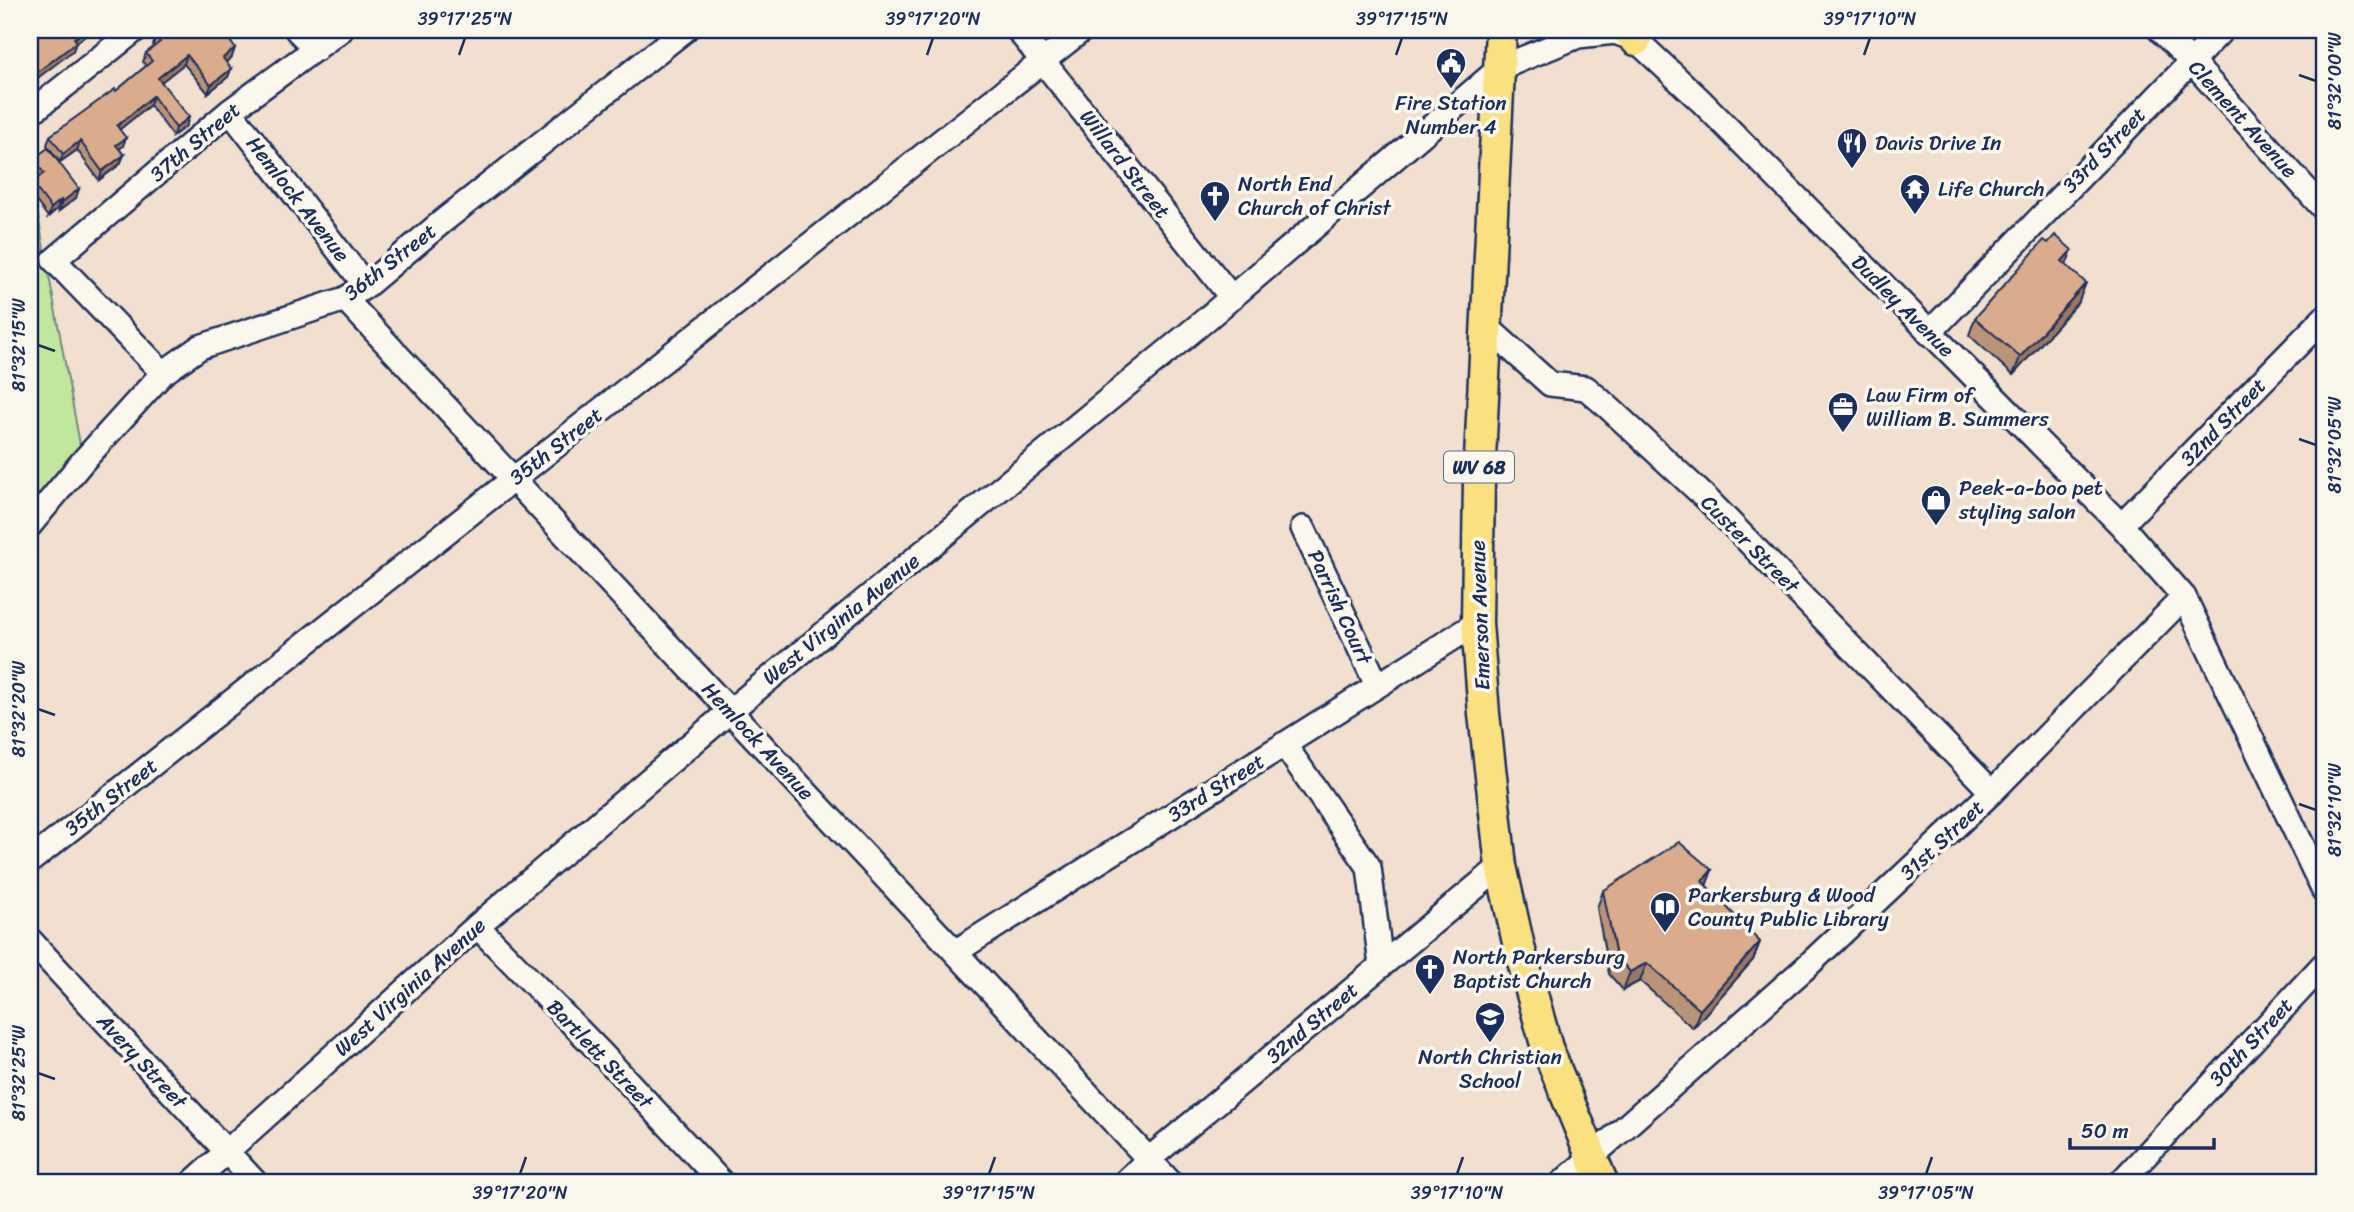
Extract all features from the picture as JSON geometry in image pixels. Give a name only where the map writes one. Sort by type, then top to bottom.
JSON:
[{"type":"main road","name":"Emerson Avenue","points":[[1501,30],[1479,480],[1477,623],[1484,714],[1501,866],[1519,947],[1547,1048],[1597,1169]]},
{"type":"street","points":[[37,108],[135,30]]},
{"type":"street","points":[[297,30],[316,49]]},
{"type":"street","name":"37th Street","points":[[163,373],[54,260],[230,111],[341,30]]},
{"type":"street","name":"36th Street","points":[[30,525],[83,461],[163,373],[200,347],[345,299],[366,286],[443,221],[685,30]]},
{"type":"street","name":"Willard Street","points":[[1018,30],[1232,298]]},
{"type":"street","name":"35th Street","points":[[30,860],[1082,30]]},
{"type":"street","name":"Clement Avenue","points":[[2160,30],[2324,209]]},
{"type":"street","name":"33rd Street","points":[[1929,333],[2190,60],[2222,30]]},
{"type":"street","name":"Dudley Avenue","points":[[1500,68],[1578,36],[1615,32],[1631,35],[1701,101],[2121,526],[2184,597],[2324,891]]},
{"type":"street","name":"West Virginia Avenue","points":[[193,1182],[477,926],[730,711],[1232,298],[1500,68]]},
{"type":"street","name":"Hemlock Avenue","points":[[230,111],[366,286]]},
{"type":"street","name":"Hemlock Avenue","points":[[345,299],[1170,1182]]},
{"type":"street","name":"32nd Street","points":[[2121,526],[2324,318]]},
{"type":"street","name":"Custer Street","points":[[1487,327],[1550,384],[1586,388],[1608,407],[1706,498],[1992,792]]},
{"type":"street","name":"Parrish Court","points":[[1303,528],[1377,685]]},
{"type":"street","name":"31st Street","points":[[1563,1182],[1597,1169],[1992,792],[2184,597]]},
{"type":"street","name":"33rd Street","points":[[955,952],[1477,623]]},
{"type":"street","points":[[1284,744],[1369,867],[1381,966]]},
{"type":"street","name":"32nd Street","points":[[1125,1182],[1501,866]]},
{"type":"street","name":"Bartlett Street","points":[[477,926],[721,1182]]},
{"type":"street","name":"Avery Street","points":[[30,940],[255,1182]]},
{"type":"street","name":"30th Street","points":[[2121,1182],[2324,964]]},
{"type":"green space","points":[[30,172],[83,461],[30,525]]},
{"type":"building","points":[[41,30],[85,30],[74,38],[77,42],[31,77],[30,32],[33,36]]},
{"type":"building","points":[[164,30],[237,30],[227,37],[235,48],[223,58],[231,69],[211,85],[187,55],[158,78],[189,117],[176,128],[153,96],[117,126],[126,138],[116,145],[124,155],[102,171],[80,141],[63,154],[50,136],[115,89],[116,91],[152,61],[146,53],[160,42],[156,36]]},
{"type":"building","points":[[48,148],[79,189],[51,208],[32,183],[44,173],[33,159]]},
{"type":"building","points":[[2055,235],[2072,250],[2062,261],[2086,283],[2020,357],[1975,318],[2044,240],[2048,243]]},
{"type":"building","name":"Parkersburg & Wood County Public Library","points":[[1679,842],[1712,870],[1702,881],[1760,942],[1700,1010],[1647,963],[1630,972],[1616,956],[1603,891]]},
{"type":"place","name":"Fire Station Number 4","points":[[1451,90]]},
{"type":"place","name":"Davis Drive In","points":[[1852,170]]},
{"type":"place","name":"Life Church","points":[[1915,216]]},
{"type":"place","name":"North End Church of Christ","points":[[1215,223]]},
{"type":"place","name":"Law Firm of William B. Summers","points":[[1843,434]]},
{"type":"place","name":"Peek-a-boo pet styling salon","points":[[1936,527]]},
{"type":"place","name":"Parkersburg & Wood County Public Library","points":[[1665,934]]},
{"type":"place","name":"North Parkersburg Baptist Church","points":[[1430,996]]},
{"type":"place","name":"North Christian School","points":[[1490,1044]]}]
